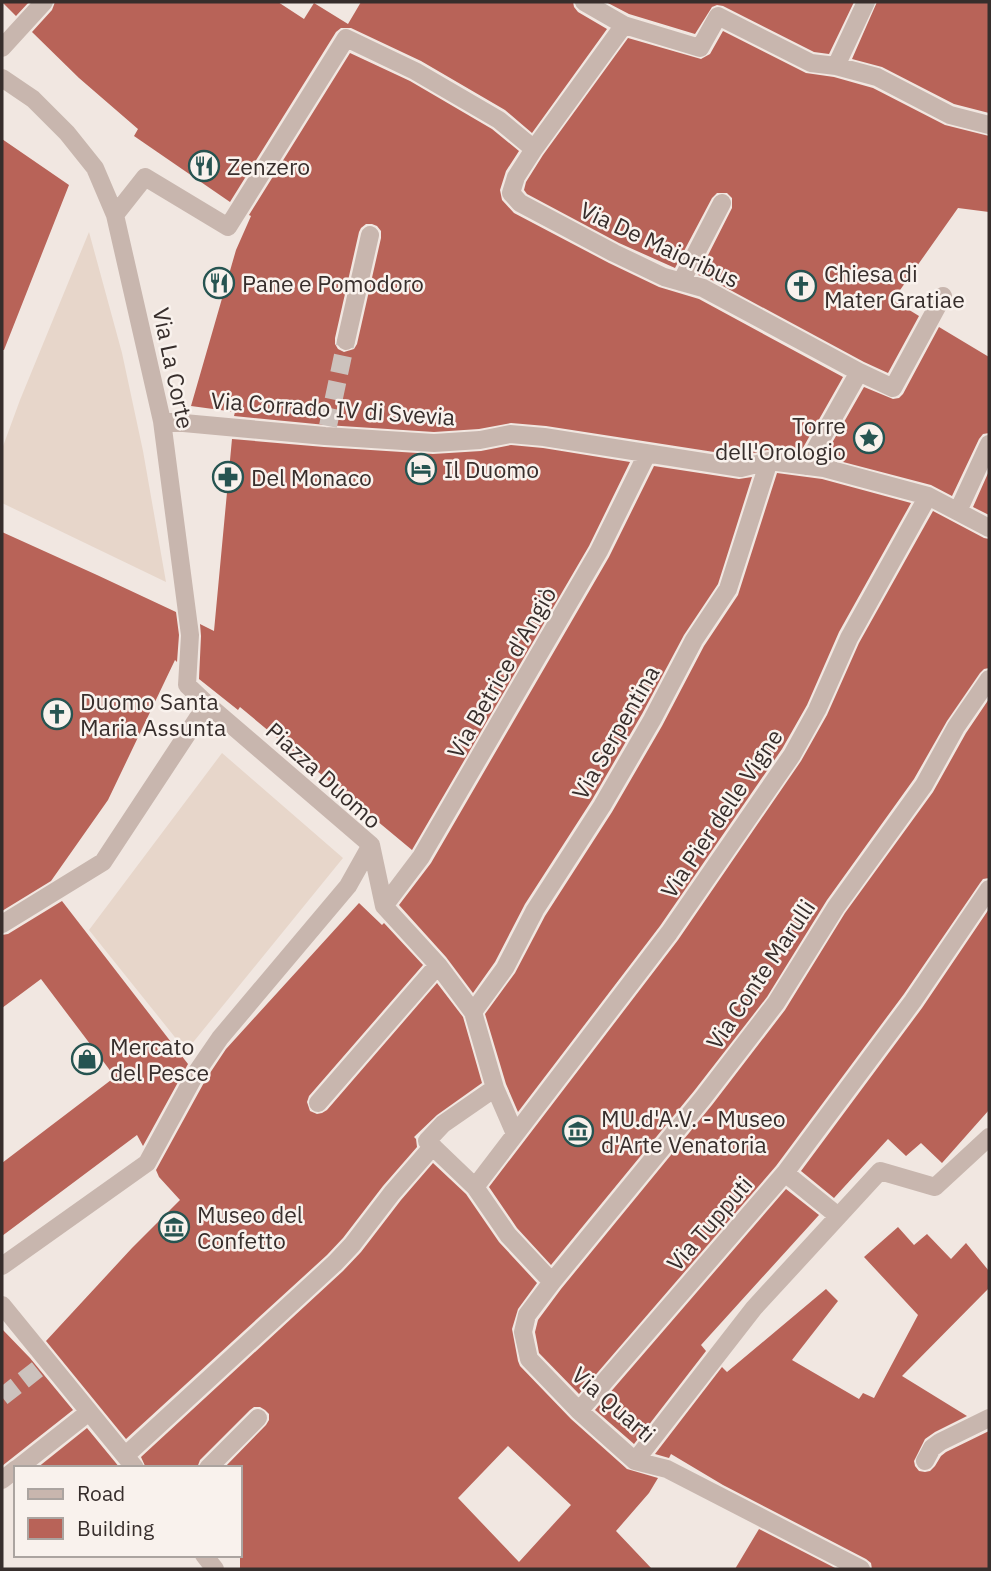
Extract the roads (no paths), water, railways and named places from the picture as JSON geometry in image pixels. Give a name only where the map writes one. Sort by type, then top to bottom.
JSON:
[{"type":"street","points":[[2,48],[44,2]]},
{"type":"street","points":[[584,2],[624,25],[700,48],[721,9],[811,63],[836,66],[877,77],[950,115],[989,125]]},
{"type":"street","points":[[836,66],[866,2]]},
{"type":"street","name":"Via De Maioribus","points":[[624,25],[516,177],[511,193],[520,203],[664,277],[703,288],[893,388],[943,296]]},
{"type":"street","points":[[115,215],[145,177],[228,227],[346,38],[415,71],[499,120],[534,149]]},
{"type":"street","name":"Via La Corte","points":[[2,78],[33,99],[67,133],[95,168],[115,215],[162,421],[190,635],[187,685],[207,704]]},
{"type":"street","points":[[681,282],[722,203]]},
{"type":"street","points":[[346,341],[370,235]]},
{"type":"street","points":[[806,466],[859,372]]},
{"type":"street","name":"Via Corrado IV di Svevia","points":[[162,421],[327,431],[434,443],[481,440],[510,434],[741,468],[769,461],[824,468],[928,496],[989,528]]},
{"type":"street","points":[[958,511],[989,444]]},
{"type":"street","name":"Via Betrice d'Angiò","points":[[384,906],[421,858],[599,551],[647,454]]},
{"type":"street","name":"Via Serpentina","points":[[473,1012],[505,968],[535,910],[602,806],[694,640],[728,589],[769,461]]},
{"type":"street","name":"Via Pier delle Vigne","points":[[475,1187],[669,933],[792,755],[817,710],[849,638],[928,496]]},
{"type":"street","name":"Via Conte Marulli","points":[[552,1282],[704,1098],[776,1003],[835,907],[924,785],[956,727],[989,679]]},
{"type":"street","points":[[2,924],[103,862],[207,704]]},
{"type":"street","name":"Piazza Duomo","points":[[2,1266],[147,1163],[196,1073],[220,1038],[348,886],[371,845],[207,704]]},
{"type":"street","points":[[371,845],[384,906],[438,965],[473,1012],[495,1088],[515,1134]]},
{"type":"street","name":"Via Tupputi","points":[[579,1411],[785,1172],[913,1001],[989,889]]},
{"type":"street","points":[[318,1103],[438,965]]},
{"type":"street","points":[[495,1088],[443,1125],[427,1141],[475,1187],[508,1234],[552,1282]]},
{"type":"street","points":[[635,1461],[754,1308],[880,1171],[935,1186],[989,1137]]},
{"type":"street","points":[[2,1305],[130,1462],[335,1263],[432,1146]]},
{"type":"street","points":[[785,1172],[838,1216]]},
{"type":"street","name":"Via Quarti","points":[[552,1282],[527,1315],[523,1332],[528,1359],[579,1411],[635,1461],[667,1469],[861,1569]]},
{"type":"street","points":[[20,1466],[89,1412]]},
{"type":"street","points":[[210,1466],[258,1418]]},
{"type":"street","points":[[925,1461],[932,1448],[940,1442],[989,1418]]},
{"type":"tunnel","points":[[328,426],[346,341]]},
{"type":"tunnel","points":[[2,1397],[48,1361]]},
{"type":"place","name":"Zenzero","points":[[204,166]]},
{"type":"place","name":"Pane e Pomodoro","points":[[219,283]]},
{"type":"place","name":"Chiesa di Mater Gratiae","points":[[801,286]]},
{"type":"place","name":"Torre dell'Orologio","points":[[869,438]]},
{"type":"place","name":"Il Duomo","points":[[421,469]]},
{"type":"place","name":"Del Monaco","points":[[228,477]]},
{"type":"place","name":"Duomo Santa Maria Assunta","points":[[57,714]]},
{"type":"place","name":"Mercato del Pesce","points":[[87,1059]]},
{"type":"place","name":"MU.d'A.V. - Museo d'Arte Venatoria","points":[[578,1131]]},
{"type":"place","name":"Museo del Confetto","points":[[174,1227]]}]
